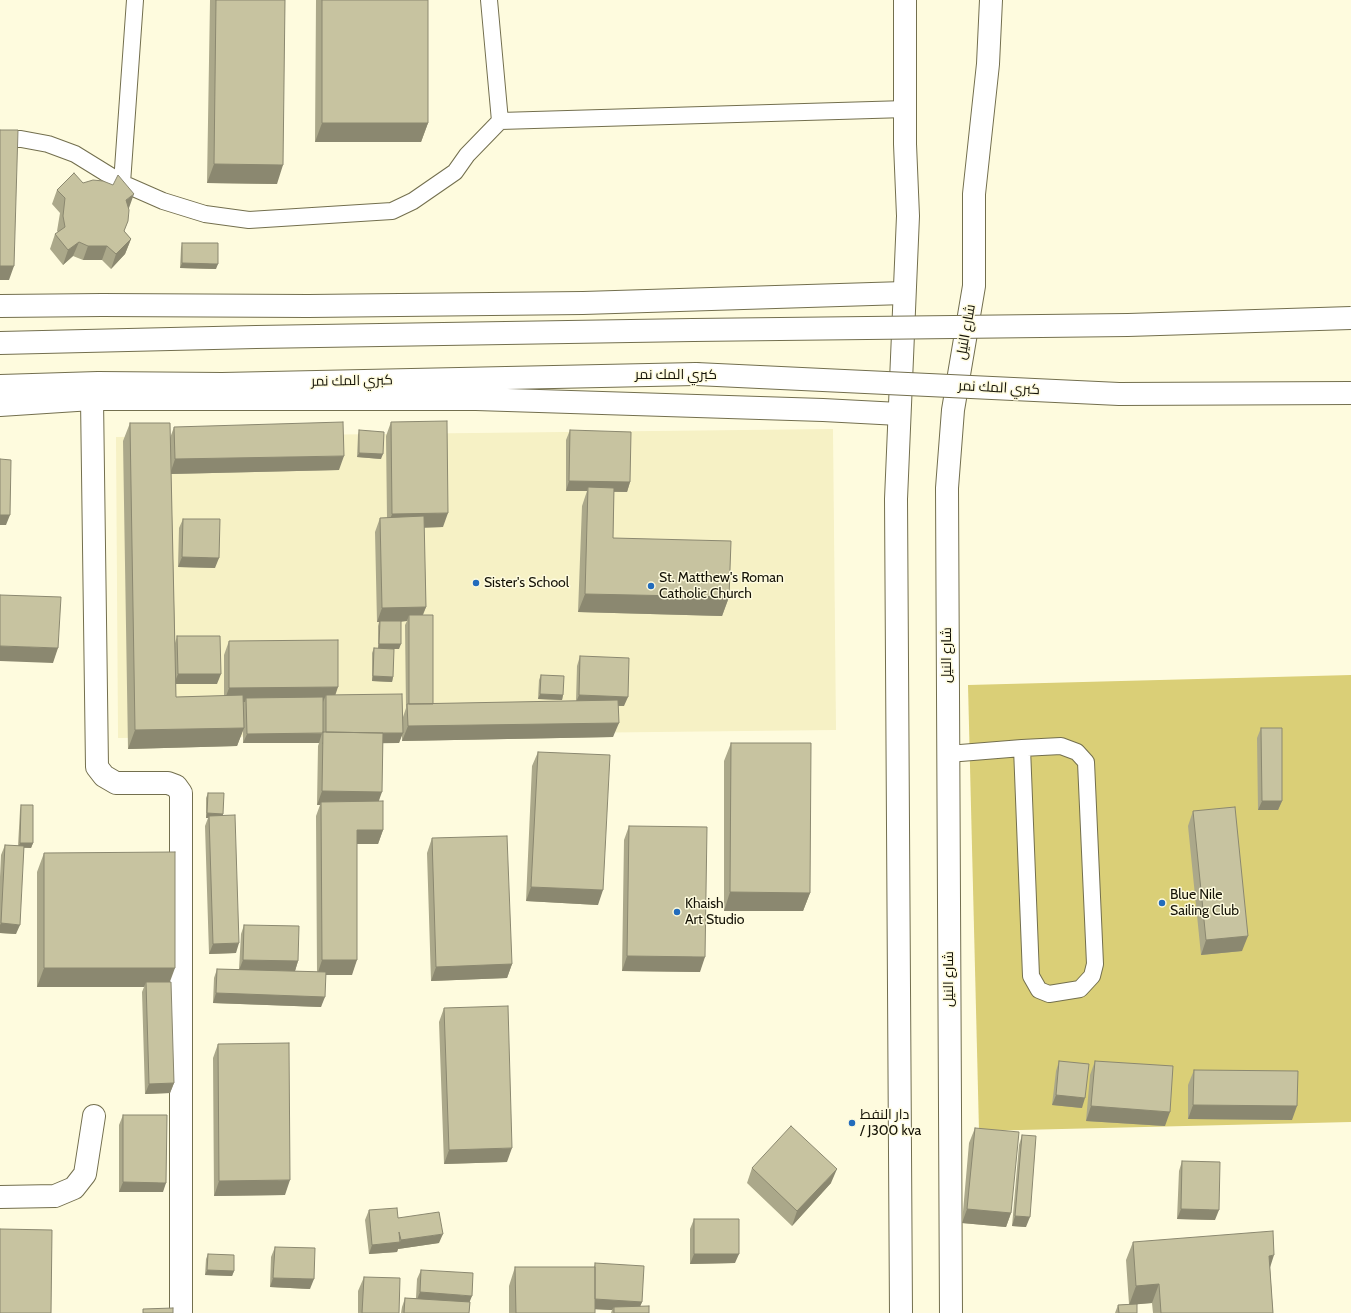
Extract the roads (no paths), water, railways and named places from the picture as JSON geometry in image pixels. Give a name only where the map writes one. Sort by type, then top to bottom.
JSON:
[{"type":"main road","points":[[902,1313],[896,507],[908,216],[905,0]]},
{"type":"main road","name":"شارع النيل","points":[[951,1313],[947,488],[953,410],[974,286],[974,194],[988,64],[992,0]]},
{"type":"main road","points":[[0,306],[308,306],[583,303],[904,293]]},
{"type":"main road","points":[[0,343],[693,330],[1128,325],[1351,318]]},
{"type":"main road","name":"كبري المك نمر","points":[[0,386],[98,383],[222,384],[696,374],[1119,394],[1351,393]]},
{"type":"main road","points":[[0,405],[92,399],[476,399],[823,410],[899,414]]},
{"type":"main road","points":[[92,399],[97,767],[104,776],[116,783],[168,783],[176,786],[181,793],[182,1313]]},
{"type":"main road","points":[[0,1197],[55,1196],[74,1188],[84,1174],[94,1116]]},
{"type":"lane","points":[[122,183],[135,0]]},
{"type":"lane","points":[[489,0],[500,121]]},
{"type":"lane","points":[[0,139],[21,139],[48,144],[75,154],[122,183],[163,201],[205,214],[249,220],[392,211],[413,201],[455,172],[467,155],[500,121],[906,109]]},
{"type":"lane","points":[[948,754],[1022,748],[1061,746],[1077,752],[1086,762],[1095,964],[1092,976],[1080,989],[1049,994],[1039,990],[1031,976],[1022,748]]},
{"type":"place","name":"Sister's School","points":[[476,583]]},
{"type":"place","name":"St. Matthew's Roman Catholic Church","points":[[651,586]]},
{"type":"place","name":"Blue Nile Sailing Club","points":[[1162,903]]},
{"type":"place","name":"Khaish Art Studio","points":[[677,912]]},
{"type":"place","name":"دار النفط / J300 kva","points":[[852,1123]]}]
